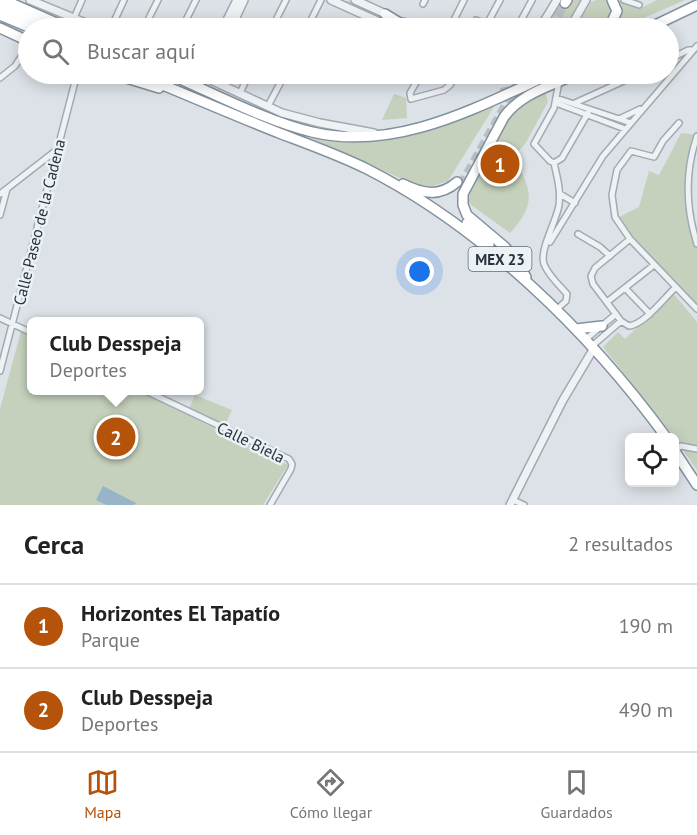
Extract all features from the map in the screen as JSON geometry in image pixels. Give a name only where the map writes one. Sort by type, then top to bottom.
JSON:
[{"type":"highway","points":[[612,0],[617,11],[614,18]]},
{"type":"highway","points":[[670,18],[697,5]]},
{"type":"highway","points":[[1,7],[18,19]]},
{"type":"highway","points":[[1,7],[25,18]]},
{"type":"highway","points":[[1,7],[36,18]]},
{"type":"highway","points":[[385,14],[392,18]]},
{"type":"highway","points":[[2,29],[18,38]]},
{"type":"highway","points":[[141,84],[185,94]]},
{"type":"highway","name":"MEX 23","points":[[160,84],[368,169],[453,222],[528,282],[576,329],[642,404],[662,433]]},
{"type":"highway","points":[[192,84],[278,121],[312,132],[347,137],[424,127],[465,113],[528,84]]},
{"type":"highway","points":[[528,282],[509,251],[467,215],[463,198],[466,187],[508,112],[525,98],[554,84]]},
{"type":"highway","points":[[494,99],[545,88]]},
{"type":"highway","points":[[368,169],[424,193],[442,191],[459,183],[457,202],[460,214],[484,238],[500,259]]},
{"type":"highway","points":[[576,329],[602,326]]},
{"type":"highway","points":[[679,456],[697,485]]},
{"type":"street","points":[[30,0],[74,18],[82,0]]},
{"type":"street","points":[[46,0],[51,8]]},
{"type":"street","points":[[116,18],[124,0]]},
{"type":"street","points":[[149,18],[158,0]]},
{"type":"street","points":[[187,18],[196,0]]},
{"type":"street","points":[[228,18],[237,0]]},
{"type":"street","points":[[236,18],[244,0]]},
{"type":"street","points":[[277,18],[286,0]]},
{"type":"street","points":[[312,18],[321,0]]},
{"type":"street","points":[[331,0],[371,18]]},
{"type":"street","points":[[356,0],[368,3],[394,18]]},
{"type":"street","points":[[455,18],[464,0]]},
{"type":"street","points":[[490,18],[500,0]]},
{"type":"street","points":[[522,18],[532,0]]},
{"type":"street","points":[[576,18],[586,0]]},
{"type":"street","points":[[624,0],[639,5]]},
{"type":"street","points":[[549,18],[563,1]]},
{"type":"street","points":[[679,55],[695,48]]},
{"type":"street","points":[[679,65],[695,48]]},
{"type":"street","points":[[0,78],[18,61]]},
{"type":"street","name":"Calle Paseo de la Cadena","points":[[0,371],[74,84]]},
{"type":"street","points":[[220,84],[282,113],[320,123],[383,134]]},
{"type":"street","points":[[240,93],[244,84]]},
{"type":"street","points":[[268,106],[280,84]]},
{"type":"street","points":[[415,84],[410,93],[411,99],[444,90],[451,84]]},
{"type":"street","points":[[556,310],[567,298],[544,263],[543,256],[555,221],[560,194],[554,163],[534,144],[556,100],[559,84]]},
{"type":"street","points":[[575,103],[617,84]]},
{"type":"street","points":[[545,248],[603,156],[663,84]]},
{"type":"street","points":[[556,100],[575,103],[588,112],[631,123]]},
{"type":"street","points":[[556,100],[625,129]]},
{"type":"street","points":[[619,119],[644,107]]},
{"type":"street","points":[[554,163],[562,158],[588,112]]},
{"type":"street","points":[[679,123],[663,141],[654,157],[631,152],[617,170],[612,206],[615,217],[630,239],[697,309]]},
{"type":"street","points":[[697,136],[689,167],[688,190],[690,218],[697,244]]},
{"type":"street","points":[[0,194],[58,149]]},
{"type":"street","points":[[0,215],[7,189]]},
{"type":"street","points":[[560,194],[575,202]]},
{"type":"street","points":[[555,221],[561,225]]},
{"type":"street","points":[[578,234],[610,256]]},
{"type":"street","points":[[630,239],[593,271],[591,276],[593,284],[621,321],[633,326],[650,314],[676,287]]},
{"type":"street","points":[[607,302],[654,265]]},
{"type":"street","points":[[625,288],[650,314]]},
{"type":"street","points":[[524,505],[511,503],[591,345],[602,326],[616,314]]},
{"type":"street","points":[[0,318],[27,331]]},
{"type":"street","points":[[591,345],[621,321]]},
{"type":"street","name":"Calle Biela","points":[[155,395],[289,459],[292,464],[291,469],[270,505]]},
{"type":"street","points":[[679,447],[697,449]]},
{"type":"green space","points":[[331,0],[361,4],[377,10],[389,18],[373,18]]},
{"type":"green space","points":[[560,0],[584,0],[573,18],[549,18]]},
{"type":"green space","points":[[606,0],[613,7],[610,18],[581,18],[591,2]]},
{"type":"green space","points":[[617,0],[641,8],[657,0],[685,0],[644,18],[618,18],[622,6]]},
{"type":"green space","points":[[549,88],[546,94],[548,102],[525,144],[513,157],[528,187],[529,196],[525,213],[510,233],[464,200],[508,112]]},
{"type":"green space","points":[[394,94],[406,98],[407,118],[382,120]]},
{"type":"green space","points":[[497,102],[448,181],[424,189],[311,138],[401,137]]},
{"type":"green space","points":[[681,133],[697,135],[688,184],[697,241],[697,309],[633,242],[615,219],[639,207],[649,171],[659,175]]},
{"type":"green space","points":[[673,293],[697,322],[697,470],[679,444],[679,433],[671,433],[603,347],[618,332],[625,339]]},
{"type":"green space","points":[[21,331],[27,334],[27,395],[147,395],[288,465],[263,505],[0,505],[0,409]]},
{"type":"green space","points":[[195,395],[232,410],[224,427],[188,411]]},
{"type":"water","points":[[103,486],[136,503],[134,505],[106,505],[96,500]]},
{"type":"tunnel","points":[[557,18],[565,3]]},
{"type":"tunnel","points":[[502,101],[505,90],[504,84]]},
{"type":"tunnel","points":[[461,185],[517,84]]},
{"type":"place","name":"Horizontes El Tapatío","points":[[500,164]]},
{"type":"place","name":"Club Desspeja","points":[[116,437]]}]
